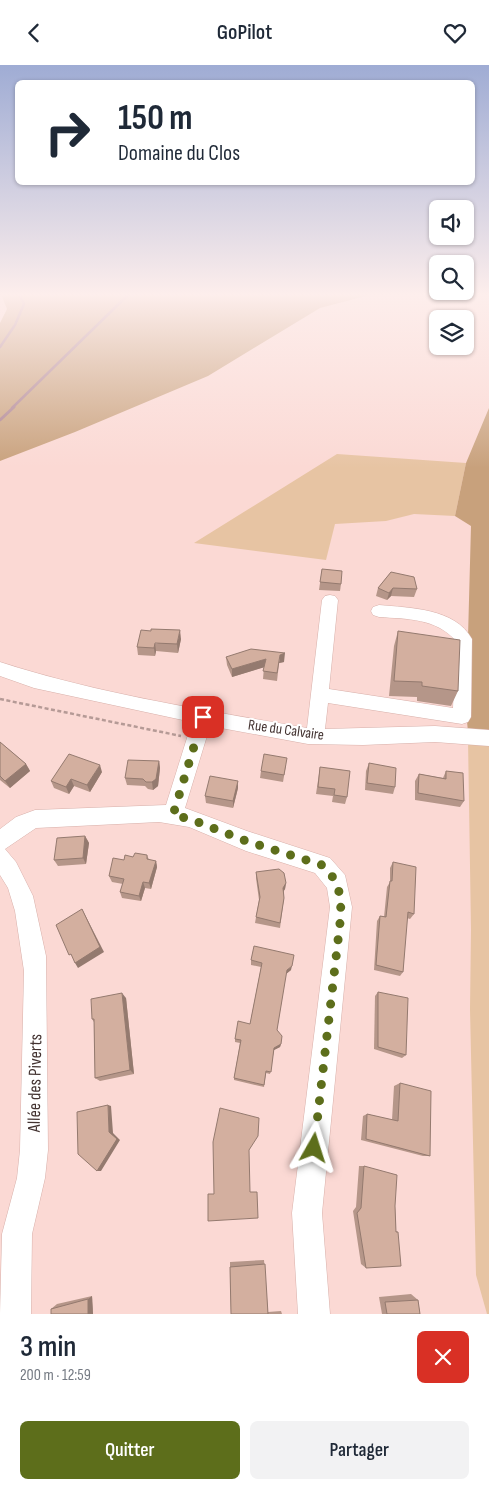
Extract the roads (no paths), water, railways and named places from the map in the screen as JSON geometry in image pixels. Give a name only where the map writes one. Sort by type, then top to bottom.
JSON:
[{"type":"street","points":[[316,736],[330,600]]},
{"type":"street","points":[[321,695],[462,717],[464,639],[457,629],[437,618],[379,611]]},
{"type":"street","name":"Rue du Calvaire","points":[[0,669],[34,681],[203,717],[316,736],[435,734],[489,739]]},
{"type":"street","points":[[173,815],[203,717]]},
{"type":"street","points":[[0,841],[23,824],[35,819],[141,813],[173,815],[190,819],[246,841],[322,865],[337,883],[341,907],[307,1213],[314,1314]]},
{"type":"street","name":"Allée des Piverts","points":[[0,857],[9,867],[22,895],[34,948],[36,971],[34,1150],[31,1178],[17,1235],[15,1314]]},
{"type":"waterway","points":[[12,408],[69,352]]},
{"type":"waterway","points":[[0,420],[14,407]]}]
